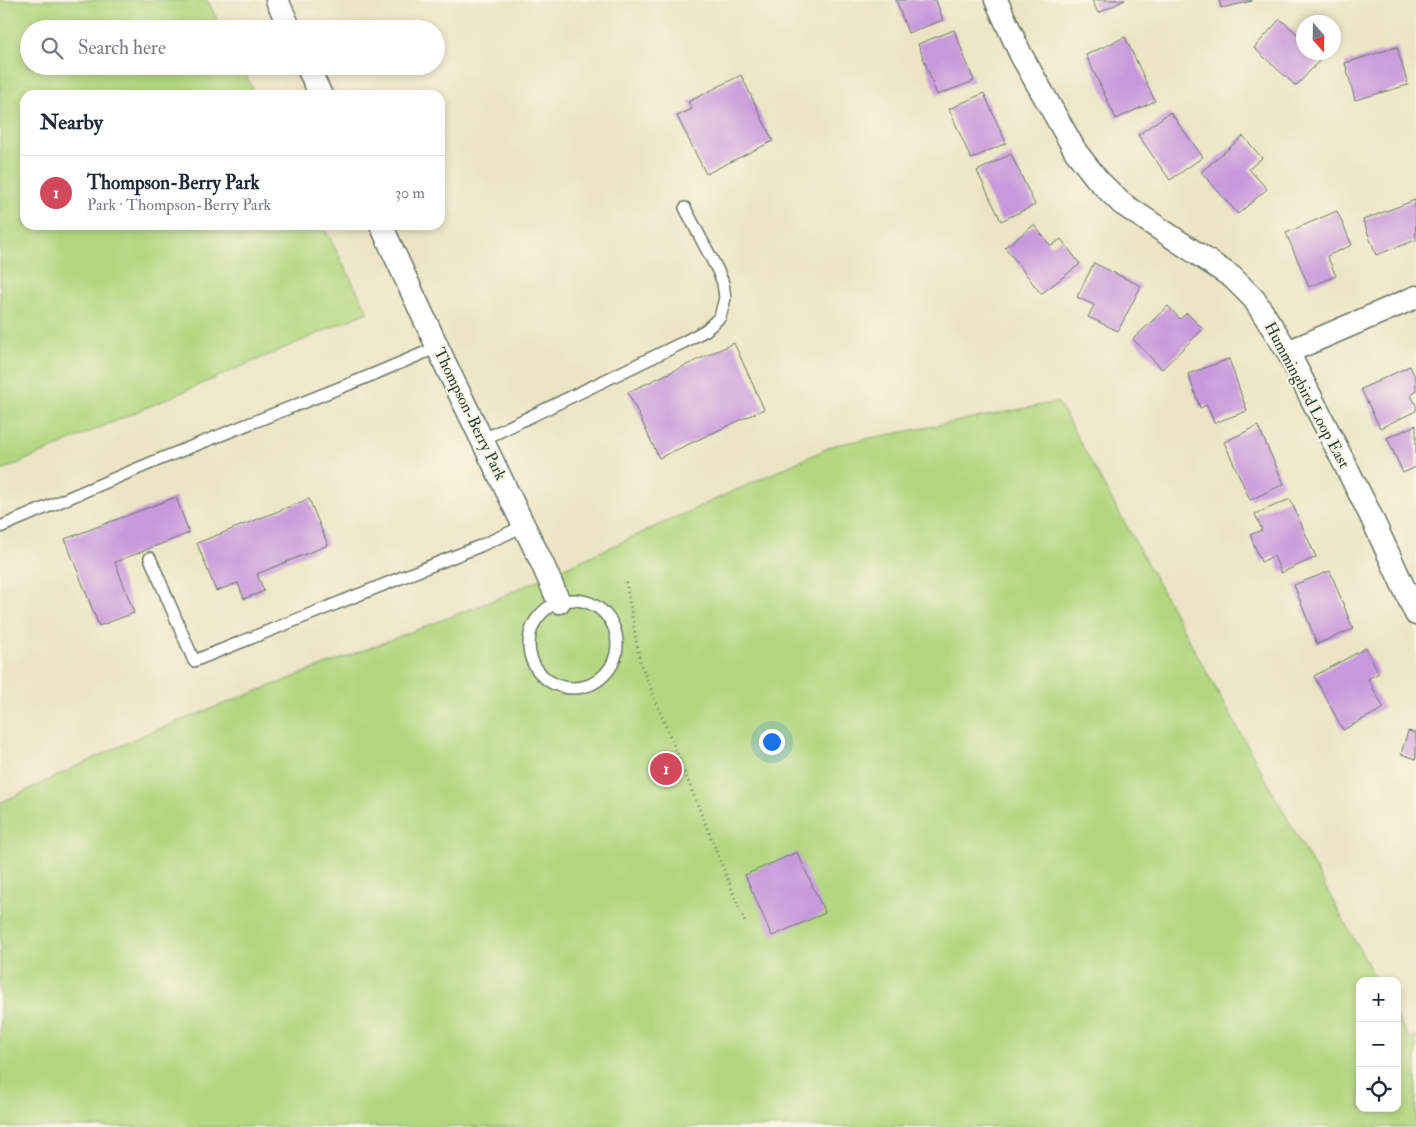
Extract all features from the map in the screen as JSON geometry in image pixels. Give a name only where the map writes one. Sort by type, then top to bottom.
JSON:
[{"type":"street","points":[[276,0],[286,20]]},
{"type":"street","name":"Hummingbird Loop East","points":[[996,0],[1021,55],[1076,152],[1097,179],[1121,203],[1232,277],[1254,299],[1288,352],[1369,512],[1416,614]]},
{"type":"street","points":[[311,75],[319,90]]},
{"type":"street","name":"Thompson-Berry Park","points":[[383,230],[559,602]]},
{"type":"street","points":[[1288,352],[1416,297]]},
{"type":"lane","points":[[482,440],[684,342],[706,330],[720,317],[725,298],[723,283],[685,208]]},
{"type":"lane","points":[[0,527],[158,460],[438,347]]},
{"type":"lane","points":[[150,558],[194,661],[480,546],[524,526]]},
{"type":"lane","points":[[574,600],[589,602],[602,610],[612,622],[617,636],[617,651],[611,666],[602,677],[588,685],[575,688],[561,686],[549,680],[539,671],[532,659],[529,645],[531,632],[537,619],[547,609],[559,602],[574,600]]},
{"type":"path","points":[[626,582],[640,662],[745,922]]},
{"type":"green space","points":[[0,0],[207,0],[217,20],[20,20],[20,75],[246,75],[253,90],[20,90],[20,230],[326,230],[368,312],[0,471]]},
{"type":"green space","points":[[1058,402],[1375,977],[1356,977],[1356,1112],[1401,1112],[1401,1024],[1409,1038],[1416,1035],[1416,1127],[0,1127],[0,803],[143,735],[494,600],[835,445]]},
{"type":"building","points":[[896,0],[936,0],[943,20],[908,33]]},
{"type":"building","points":[[1092,0],[1125,0],[1098,13]]},
{"type":"building","points":[[1219,0],[1252,0],[1252,1],[1221,8]]},
{"type":"building","points":[[1280,19],[1296,33],[1296,60],[1320,60],[1296,86],[1254,48]]},
{"type":"building","points":[[954,30],[974,81],[937,95],[918,44]]},
{"type":"building","points":[[1125,37],[1155,101],[1116,119],[1086,55]]},
{"type":"building","points":[[1397,47],[1408,85],[1355,100],[1345,63]]},
{"type":"building","points":[[741,75],[773,141],[706,174],[677,116],[692,109],[688,102]]},
{"type":"building","points":[[984,93],[1006,143],[971,159],[949,109]]},
{"type":"building","points":[[1170,112],[1203,157],[1170,180],[1138,135]]},
{"type":"building","points":[[1243,136],[1262,158],[1249,169],[1267,189],[1238,214],[1201,172]]},
{"type":"building","points":[[1011,154],[1035,205],[1001,221],[977,171]]},
{"type":"building","points":[[1415,200],[1416,240],[1376,255],[1363,220]]},
{"type":"building","points":[[1337,211],[1352,245],[1327,256],[1336,276],[1309,287],[1286,233]]},
{"type":"building","points":[[1034,225],[1051,246],[1061,239],[1080,264],[1041,294],[1005,247]]},
{"type":"building","points":[[1094,263],[1141,286],[1118,331],[1088,317],[1094,305],[1077,297]]},
{"type":"building","points":[[1168,306],[1180,319],[1187,313],[1203,329],[1162,369],[1133,339]]},
{"type":"building","points":[[734,343],[764,409],[659,458],[628,392]]},
{"type":"building","points":[[1229,359],[1247,411],[1214,423],[1207,405],[1200,408],[1188,374]]},
{"type":"building","points":[[1410,366],[1416,379],[1416,392],[1411,395],[1416,405],[1416,411],[1380,428],[1361,389]]},
{"type":"building","points":[[1416,425],[1416,467],[1403,473],[1387,438]]},
{"type":"building","points":[[1258,426],[1284,484],[1250,500],[1224,442]]},
{"type":"building","points":[[176,497],[189,533],[115,562],[134,613],[99,626],[65,539]]},
{"type":"building","points":[[309,499],[328,545],[257,574],[264,591],[244,599],[238,583],[216,591],[197,543]]},
{"type":"building","points":[[1290,499],[1316,557],[1281,573],[1274,556],[1261,562],[1250,535],[1262,530],[1255,514]]},
{"type":"building","points":[[1330,571],[1353,629],[1317,644],[1294,585]]},
{"type":"building","points":[[1366,648],[1379,673],[1368,679],[1384,708],[1343,730],[1314,676]]},
{"type":"building","points":[[1408,731],[1416,733],[1416,759],[1401,754]]},
{"type":"building","points":[[797,852],[825,913],[772,936],[745,875]]},
{"type":"place","name":"Thompson-Berry Park","points":[[666,769]]}]
